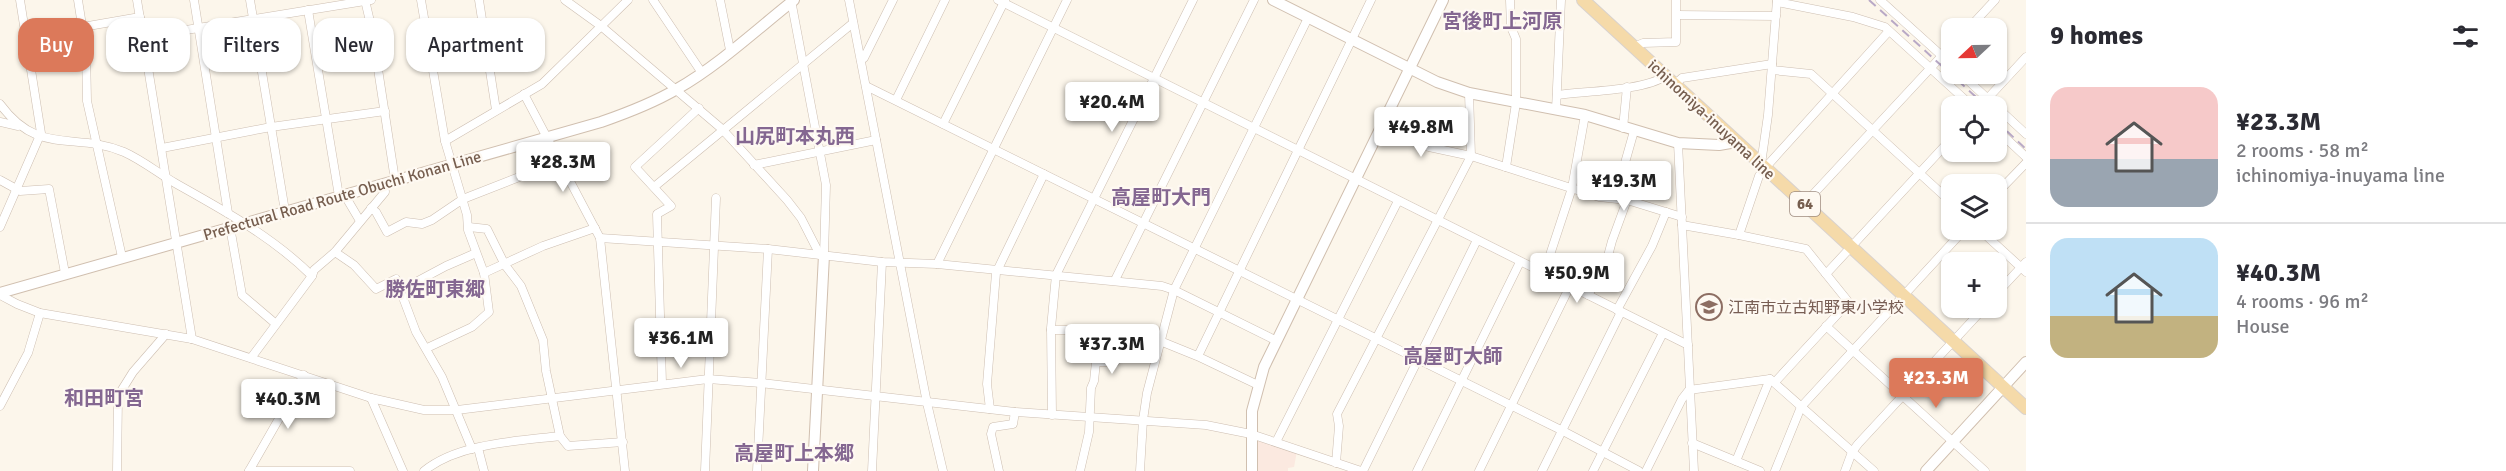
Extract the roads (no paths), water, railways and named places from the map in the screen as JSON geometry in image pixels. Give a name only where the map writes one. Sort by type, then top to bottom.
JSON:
[{"type":"main road","name":"ichinomiya-inuyama line","points":[[1583,0],[2026,408]]},
{"type":"street","points":[[20,0],[22,18]]},
{"type":"street","points":[[78,0],[81,18]]},
{"type":"street","points":[[94,25],[140,17],[137,0]]},
{"type":"street","points":[[194,0],[228,213]]},
{"type":"street","points":[[250,0],[253,18]]},
{"type":"street","points":[[251,358],[312,276],[314,270],[335,252],[385,192],[389,181],[385,111],[367,0],[259,18]]},
{"type":"street","points":[[422,0],[445,141],[463,199],[476,254],[484,273],[489,312],[472,327],[427,348]]},
{"type":"street","points":[[479,0],[496,110]]},
{"type":"street","points":[[565,0],[601,26],[722,129],[801,218],[822,255]]},
{"type":"street","points":[[445,141],[542,84],[628,0]]},
{"type":"street","points":[[653,0],[702,73]]},
{"type":"street","points":[[720,0],[730,51]]},
{"type":"street","points":[[849,0],[927,403],[943,471]]},
{"type":"street","points":[[861,60],[892,0]]},
{"type":"street","points":[[896,100],[945,0]]},
{"type":"street","points":[[937,264],[1068,0]]},
{"type":"street","points":[[1052,415],[1051,330],[1056,275],[1192,0]]},
{"type":"street","points":[[1116,280],[1254,0]]},
{"type":"street","points":[[1273,0],[1437,82],[1469,93],[1585,115],[1678,143],[1719,145],[1736,141]]},
{"type":"street","points":[[1198,356],[1371,0]]},
{"type":"street","points":[[1252,471],[1252,411],[1258,385],[1275,340],[1443,0]]},
{"type":"street","points":[[1506,167],[1516,103],[1516,39],[1511,27],[1510,0]]},
{"type":"street","points":[[1556,110],[1561,0]]},
{"type":"street","points":[[1634,47],[1643,43],[1676,42],[1676,0]]},
{"type":"street","points":[[1804,203],[1941,56],[1880,0]]},
{"type":"street","points":[[1978,18],[1995,0]]},
{"type":"street","points":[[792,1],[826,185],[813,471]]},
{"type":"street","name":"Prefectural Road Route Obuchi Konan Line","points":[[0,294],[65,273],[601,122],[638,109],[702,73],[792,1]]},
{"type":"street","points":[[943,124],[1002,1],[1688,345]]},
{"type":"street","points":[[1739,235],[1763,166],[1777,1],[1852,17],[1885,27],[1961,96]]},
{"type":"street","points":[[309,10],[342,195],[360,221]]},
{"type":"street","points":[[1677,15],[1776,16]]},
{"type":"street","points":[[1140,471],[1143,420],[1174,290],[1308,18]]},
{"type":"street","points":[[654,187],[853,22]]},
{"type":"street","points":[[190,29],[202,27]]},
{"type":"street","points":[[1763,166],[1889,31]]},
{"type":"street","points":[[1990,96],[2026,57]]},
{"type":"street","points":[[1557,95],[1772,67],[1811,74],[1941,193]]},
{"type":"street","points":[[0,227],[41,133],[31,72]]},
{"type":"street","points":[[86,72],[87,101],[122,257]]},
{"type":"street","points":[[149,72],[192,339]]},
{"type":"street","points":[[262,72],[285,211]]},
{"type":"street","points":[[1972,84],[1986,96]]},
{"type":"street","points":[[866,86],[1563,431],[1639,471]]},
{"type":"street","points":[[1615,198],[1629,130],[1627,87]]},
{"type":"street","points":[[1336,463],[1339,426],[1337,414],[1471,156],[1469,93]]},
{"type":"street","points":[[524,94],[600,238],[625,471]]},
{"type":"street","points":[[0,104],[19,127]]},
{"type":"street","points":[[662,384],[657,214],[671,206],[635,167],[699,108]]},
{"type":"street","points":[[162,148],[271,127],[385,111]]},
{"type":"street","points":[[1544,273],[1572,188],[1585,115]]},
{"type":"street","points":[[2007,116],[2026,134]]},
{"type":"street","points":[[0,122],[19,127],[39,137],[96,145],[123,152],[245,223],[300,264],[312,276]]},
{"type":"street","points":[[1382,126],[1429,147],[1471,156],[1599,197],[1627,200],[1666,212],[1682,221],[1806,249],[1847,300],[1847,304],[1773,381],[1736,461]]},
{"type":"street","points":[[2007,139],[2026,157]]},
{"type":"street","points":[[754,165],[876,140]]},
{"type":"street","points":[[1678,143],[1694,471]]},
{"type":"street","points":[[1826,274],[1941,150]]},
{"type":"street","points":[[371,208],[376,212],[387,232],[406,222],[422,224],[463,199],[560,161]]},
{"type":"street","points":[[2007,183],[2026,162]]},
{"type":"street","points":[[990,410],[987,384],[998,269],[1044,174]]},
{"type":"street","points":[[0,180],[17,190],[49,189],[65,273]]},
{"type":"street","points":[[705,471],[716,198]]},
{"type":"street","points":[[1588,295],[1605,267],[1627,200]]},
{"type":"street","points":[[1276,442],[1398,201]]},
{"type":"street","points":[[1542,471],[1652,246],[1666,212]]},
{"type":"street","points":[[230,227],[242,295],[276,324]]},
{"type":"street","points":[[469,227],[487,229],[505,265],[520,286],[543,340],[546,370],[560,436],[568,446],[623,442]]},
{"type":"street","points":[[484,273],[543,246],[595,228]]},
{"type":"street","points":[[600,238],[768,249],[882,262],[937,264],[1116,280],[1174,290],[1275,340]]},
{"type":"street","points":[[0,294],[16,304],[40,313],[192,339],[407,408],[458,410],[708,379],[761,382],[818,391],[876,395],[990,410],[1206,425],[1251,434],[1362,471],[1477,240]]},
{"type":"street","points":[[1775,471],[1801,407],[1955,240]]},
{"type":"street","points":[[1992,240],[2024,267],[2007,283]]},
{"type":"street","points":[[757,471],[768,249]]},
{"type":"street","points":[[335,252],[354,265],[376,289],[396,279],[416,332],[427,348],[458,410],[484,471]]},
{"type":"street","points":[[401,290],[446,266],[476,254]]},
{"type":"street","points":[[872,471],[882,262]]},
{"type":"street","points":[[1417,471],[1520,262]]},
{"type":"street","points":[[1479,471],[1570,286]]},
{"type":"street","points":[[0,406],[28,353],[40,313]]},
{"type":"street","points":[[1845,471],[1852,452],[1975,318]]},
{"type":"street","points":[[1826,326],[1984,471]]},
{"type":"street","points":[[1051,330],[1088,330],[1095,335],[1118,337],[1128,335],[1160,341],[1198,356],[1258,385]]},
{"type":"street","points":[[1593,471],[1663,333]]},
{"type":"street","points":[[117,471],[118,396],[133,372],[166,334]]},
{"type":"street","points":[[1080,471],[1091,417],[1091,388],[1096,362],[1115,362],[1118,337]]},
{"type":"street","points":[[1926,471],[2026,362]]},
{"type":"street","points":[[304,375],[249,471],[350,471]]},
{"type":"street","points":[[1646,471],[1682,399],[1689,390],[1773,381],[1874,471]]},
{"type":"street","points":[[371,398],[403,471]]},
{"type":"street","points":[[999,471],[991,434],[993,427],[1013,424],[1015,412]]},
{"type":"street","points":[[424,471],[444,459],[475,449],[503,442],[560,436]]},
{"type":"street","points":[[1692,443],[1760,471]]},
{"type":"railway","points":[[1869,0],[1975,96]]},
{"type":"railway","points":[[2007,131],[2026,149]]},
{"type":"place","name":"江南市立古知野東小学校","points":[[1709,307]]},
{"type":"district","name":"宮後町上河原","points":[[1502,21]]},
{"type":"district","name":"山尻町本丸西","points":[[795,136]]},
{"type":"district","name":"高屋町大門","points":[[1161,197]]},
{"type":"district","name":"勝佐町東郷","points":[[435,289]]},
{"type":"district","name":"高屋町大師","points":[[1453,356]]},
{"type":"district","name":"和田町宮","points":[[104,398]]},
{"type":"district","name":"高屋町上本郷","points":[[794,453]]}]
